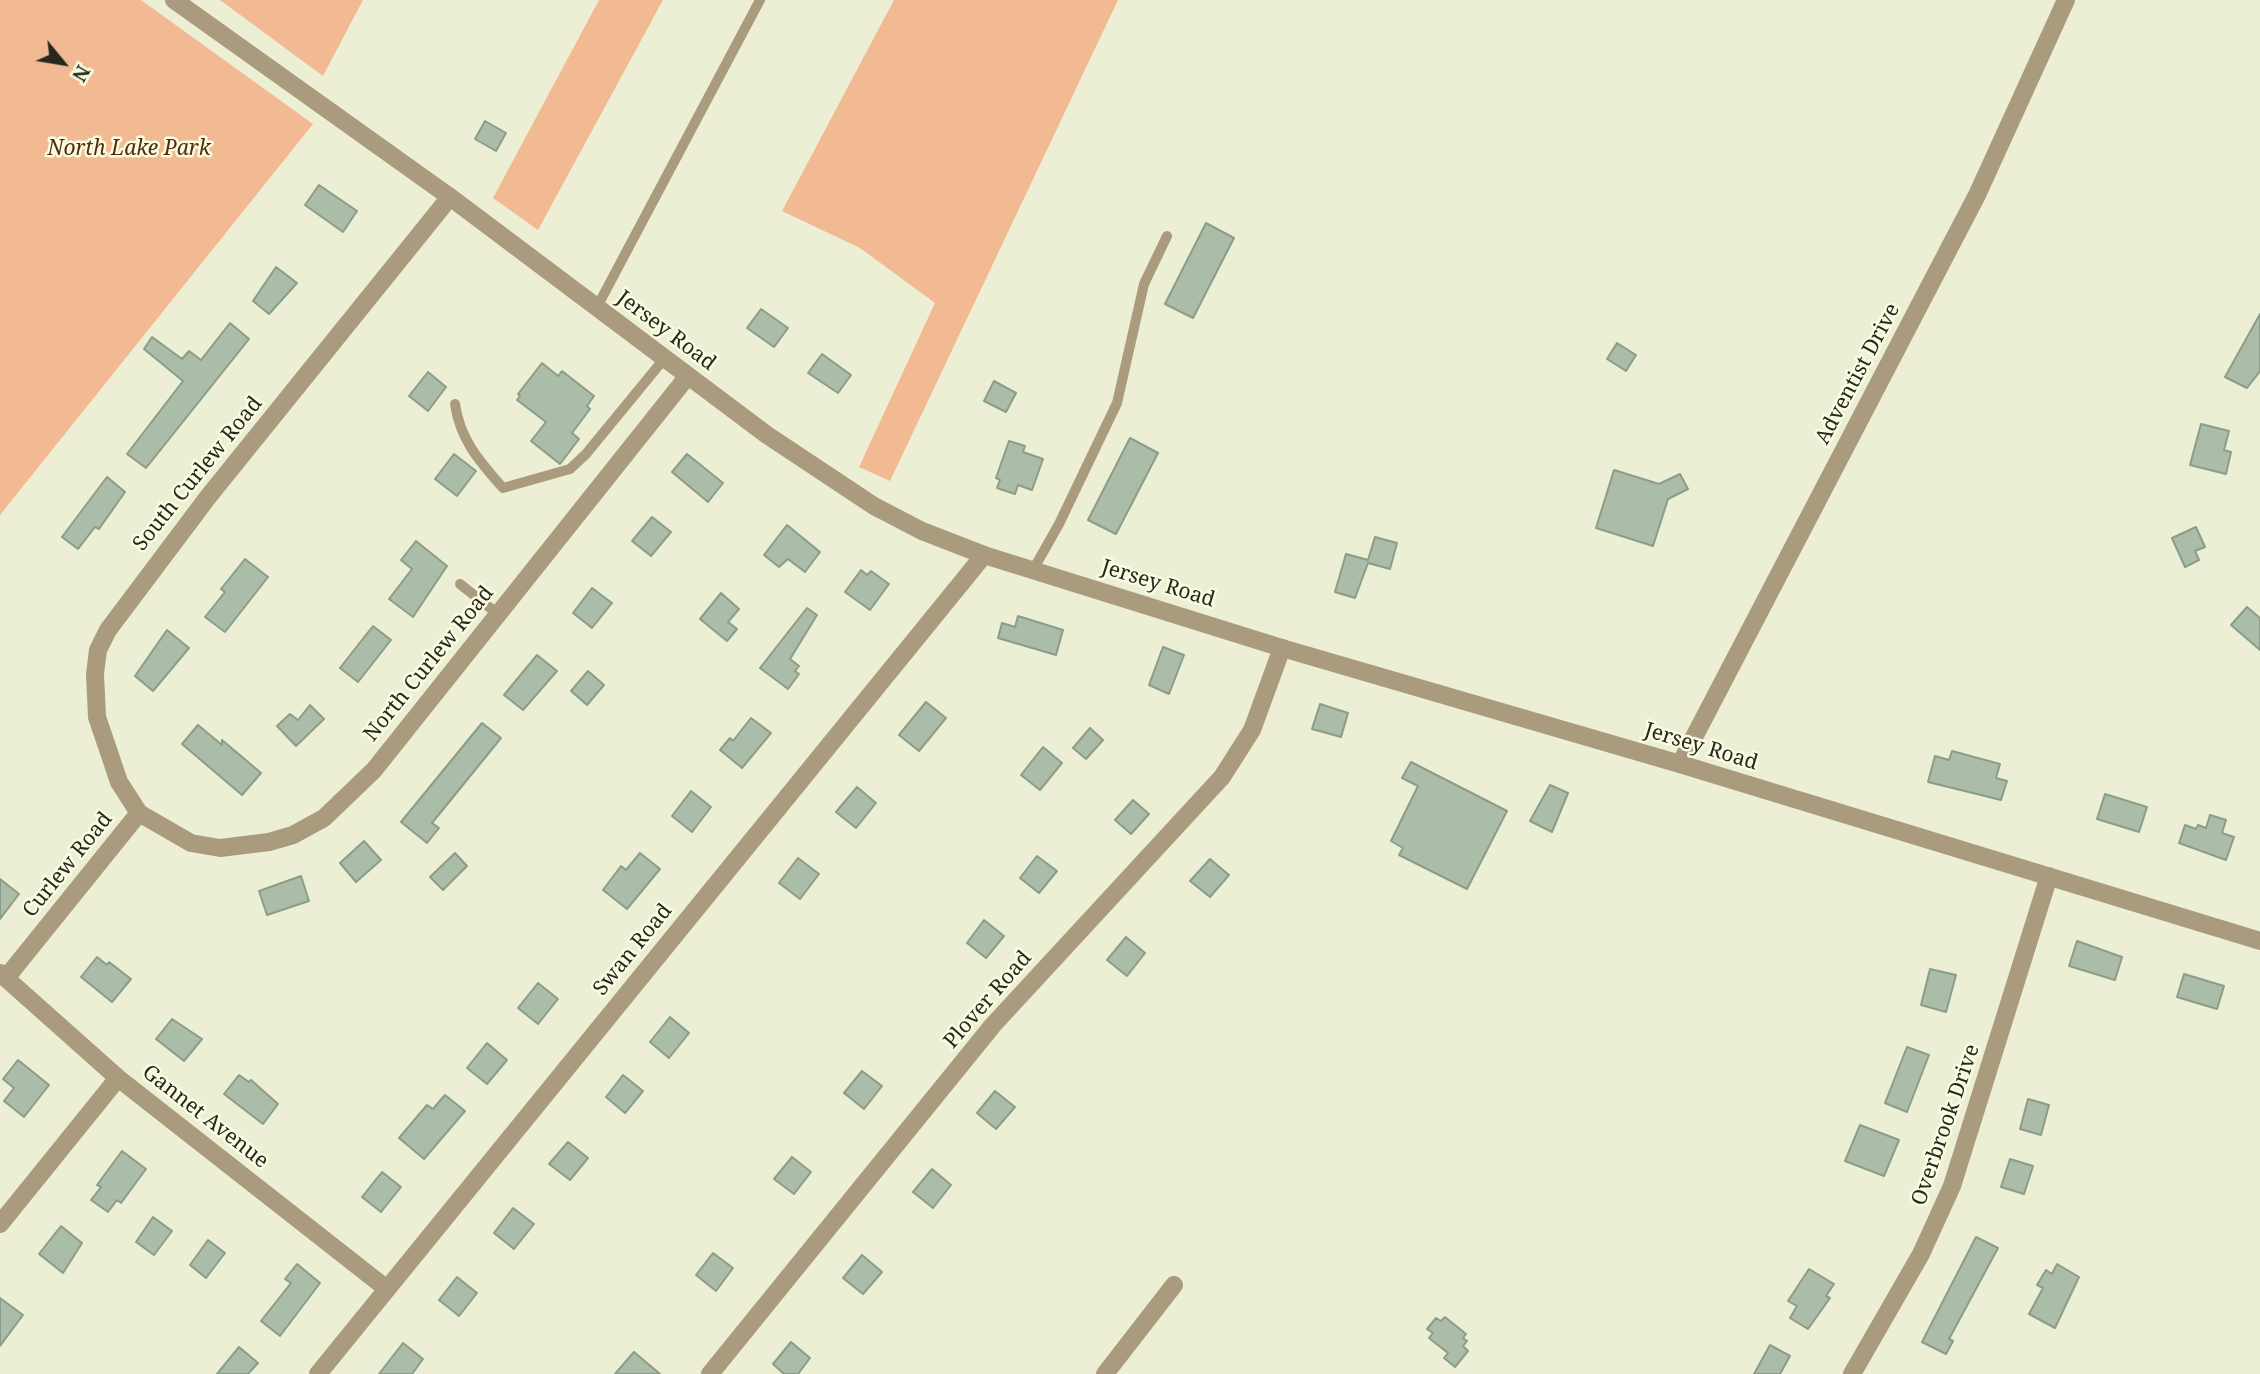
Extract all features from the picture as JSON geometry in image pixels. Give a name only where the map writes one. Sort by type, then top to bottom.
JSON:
[{"type":"street","name":"Jersey Road","points":[[174,0],[450,197],[767,435],[874,506],[922,531],[984,555],[1282,648],[1680,764],[2260,941]]},
{"type":"street","name":"Adventist Drive","points":[[1680,764],[1977,195],[2066,0]]},
{"type":"street","name":"South Curlew Road","points":[[139,813],[120,782],[97,717],[95,674],[98,650],[108,630],[192,518],[450,197]]},
{"type":"street","name":"North Curlew Road","points":[[139,813],[191,843],[220,848],[269,842],[293,835],[324,818],[373,770],[687,377]]},
{"type":"street","name":"Swan Road","points":[[318,1374],[984,555]]},
{"type":"street","name":"Plover Road","points":[[710,1374],[993,1025],[1222,777],[1252,730],[1282,648]]},
{"type":"street","name":"Curlew Road","points":[[3,976],[139,813]]},
{"type":"street","name":"Overbrook Drive","points":[[1852,1374],[1921,1254],[1952,1186],[2049,876]]},
{"type":"street","name":"Gannet Avenue","points":[[3,976],[118,1078],[387,1289]]},
{"type":"street","points":[[0,1224],[118,1078]]},
{"type":"street","points":[[1105,1374],[1174,1285]]},
{"type":"lane","points":[[597,307],[760,0]]},
{"type":"lane","points":[[1033,569],[1059,524],[1118,403],[1144,284],[1167,236]]},
{"type":"lane","points":[[455,404],[457,420],[471,452],[503,488],[570,469],[586,454],[664,359]]},
{"type":"lane","points":[[460,584],[499,615]]},
{"type":"green space","name":"North Lake Park","points":[[0,0],[141,0],[313,124],[0,515]]},
{"type":"green space","points":[[220,0],[363,0],[323,76]]},
{"type":"green space","points":[[599,0],[663,0],[538,230],[493,198]]},
{"type":"green space","points":[[894,0],[1118,0],[890,481],[859,467],[935,303],[860,248],[782,211]]},
{"type":"building","points":[[485,121],[506,133],[496,151],[475,139]]},
{"type":"building","points":[[319,185],[357,211],[343,232],[305,205]]},
{"type":"building","points":[[1206,223],[1234,238],[1193,318],[1165,304]]},
{"type":"building","points":[[276,267],[297,283],[269,314],[253,301]]},
{"type":"building","points":[[761,309],[788,328],[774,347],[747,328]]},
{"type":"building","points":[[2260,314],[2260,371],[2247,388],[2225,377]]},
{"type":"building","points":[[230,323],[249,339],[146,468],[127,454],[183,381],[144,349],[152,337],[182,359],[189,351],[201,360]]},
{"type":"building","points":[[1617,343],[1636,355],[1626,371],[1607,359]]},
{"type":"building","points":[[822,354],[851,375],[838,393],[808,373]]},
{"type":"building","points":[[542,363],[558,376],[562,371],[594,396],[587,406],[590,409],[572,433],[579,439],[560,464],[531,441],[546,422],[517,400],[520,396],[518,394]]},
{"type":"building","points":[[428,372],[446,387],[428,411],[409,396]]},
{"type":"building","points":[[994,381],[1016,393],[1006,412],[984,401]]},
{"type":"building","points":[[2201,424],[2229,431],[2224,450],[2231,452],[2226,474],[2190,465]]},
{"type":"building","points":[[1130,438],[1158,453],[1116,534],[1088,520]]},
{"type":"building","points":[[1009,441],[1025,446],[1023,452],[1043,459],[1032,490],[1018,485],[1015,494],[997,488],[1000,480],[996,478]]},
{"type":"building","points":[[454,454],[476,471],[457,496],[435,479]]},
{"type":"building","points":[[687,454],[723,483],[708,502],[672,472]]},
{"type":"building","points":[[1614,470],[1659,484],[1680,474],[1688,489],[1668,499],[1653,546],[1596,528]]},
{"type":"building","points":[[107,477],[125,492],[99,529],[95,527],[78,549],[62,537]]},
{"type":"building","points":[[652,517],[671,532],[651,556],[632,541]]},
{"type":"building","points":[[787,525],[820,552],[805,572],[788,559],[779,567],[764,555]]},
{"type":"building","points":[[2196,527],[2205,547],[2195,551],[2199,560],[2185,567],[2172,538]]},
{"type":"building","points":[[1375,537],[1397,543],[1390,569],[1368,563],[1355,598],[1335,592],[1346,554],[1368,560]]},
{"type":"building","points":[[416,541],[447,566],[413,617],[389,599],[412,569],[401,560]]},
{"type":"building","points":[[245,559],[268,577],[225,632],[205,617],[225,592],[221,589]]},
{"type":"building","points":[[861,570],[867,575],[871,571],[889,584],[870,610],[845,592]]},
{"type":"building","points":[[592,588],[612,603],[592,628],[573,613]]},
{"type":"building","points":[[721,593],[739,609],[728,622],[737,629],[727,641],[700,619]]},
{"type":"building","points":[[2247,607],[2260,618],[2260,650],[2231,625]]},
{"type":"building","points":[[807,608],[817,615],[790,659],[799,666],[795,671],[799,674],[788,689],[760,668]]},
{"type":"building","points":[[1018,616],[1063,630],[1056,655],[998,638],[1002,623],[1015,627]]},
{"type":"building","points":[[373,626],[391,640],[358,682],[340,668]]},
{"type":"building","points":[[167,630],[189,648],[153,691],[135,676]]},
{"type":"building","points":[[1163,647],[1184,655],[1169,694],[1149,685]]},
{"type":"building","points":[[537,655],[557,671],[523,710],[504,695]]},
{"type":"building","points":[[588,671],[604,685],[587,705],[571,691]]},
{"type":"building","points":[[926,702],[946,718],[919,751],[899,735]]},
{"type":"building","points":[[1320,704],[1348,713],[1341,737],[1312,729]]},
{"type":"building","points":[[310,705],[324,719],[296,746],[277,726],[290,714],[298,720]]},
{"type":"building","points":[[751,718],[771,733],[742,768],[720,750],[730,738],[733,741]]},
{"type":"building","points":[[482,723],[501,738],[432,823],[439,828],[427,843],[401,822]]},
{"type":"building","points":[[198,725],[222,745],[222,740],[261,773],[242,795],[182,744]]},
{"type":"building","points":[[1090,728],[1103,740],[1086,759],[1073,748]]},
{"type":"building","points":[[1043,747],[1062,763],[1040,790],[1021,775]]},
{"type":"building","points":[[1952,751],[2000,764],[1996,778],[2007,781],[2001,800],[1928,782],[1935,756],[1949,760]]},
{"type":"building","points":[[1411,762],[1507,811],[1467,889],[1399,855],[1403,848],[1391,841],[1418,786],[1402,778]]},
{"type":"building","points":[[1550,785],[1568,793],[1552,832],[1530,821]]},
{"type":"building","points":[[857,787],[876,803],[856,828],[836,812]]},
{"type":"building","points":[[691,791],[711,807],[692,832],[672,816]]},
{"type":"building","points":[[2105,794],[2147,807],[2139,832],[2097,819]]},
{"type":"building","points":[[1133,800],[1149,814],[1131,834],[1115,820]]},
{"type":"building","points":[[2210,815],[2226,820],[2222,833],[2234,837],[2226,860],[2179,843],[2185,825],[2196,829],[2198,825],[2206,828]]},
{"type":"building","points":[[364,841],[381,860],[356,882],[340,863]]},
{"type":"building","points":[[455,853],[467,866],[443,890],[430,877]]},
{"type":"building","points":[[640,853],[660,869],[627,909],[603,890],[621,866],[626,870]]},
{"type":"building","points":[[1037,856],[1057,871],[1039,893],[1020,878]]},
{"type":"building","points":[[798,858],[819,874],[800,899],[779,883]]},
{"type":"building","points":[[1210,859],[1229,875],[1210,897],[1190,881]]},
{"type":"building","points":[[301,876],[309,901],[267,915],[259,891]]},
{"type":"building","points":[[0,879],[19,894],[0,919]]},
{"type":"building","points":[[984,920],[1004,936],[986,958],[967,943]]},
{"type":"building","points":[[1126,937],[1145,953],[1127,976],[1107,960]]},
{"type":"building","points":[[2077,941],[2122,957],[2115,980],[2069,966]]},
{"type":"building","points":[[97,957],[107,965],[109,962],[131,979],[112,1002],[81,977]]},
{"type":"building","points":[[1930,969],[1956,975],[1946,1012],[1921,1005]]},
{"type":"building","points":[[2184,974],[2224,986],[2217,1009],[2177,997]]},
{"type":"building","points":[[538,983],[558,999],[538,1024],[518,1008]]},
{"type":"building","points":[[670,1017],[689,1033],[669,1058],[650,1042]]},
{"type":"building","points":[[172,1019],[202,1039],[184,1061],[156,1039]]},
{"type":"building","points":[[487,1043],[507,1060],[487,1084],[467,1068]]},
{"type":"building","points":[[1907,1047],[1929,1055],[1907,1112],[1885,1103]]},
{"type":"building","points":[[18,1060],[49,1085],[24,1117],[4,1101],[14,1088],[3,1079]]},
{"type":"building","points":[[862,1071],[882,1086],[864,1109],[844,1093]]},
{"type":"building","points":[[239,1075],[249,1082],[251,1080],[278,1104],[263,1124],[224,1094]]},
{"type":"building","points":[[623,1075],[643,1091],[625,1113],[606,1097]]},
{"type":"building","points":[[995,1091],[1015,1107],[996,1129],[977,1113]]},
{"type":"building","points":[[445,1095],[465,1111],[424,1159],[399,1138],[427,1105],[433,1109]]},
{"type":"building","points":[[2028,1099],[2049,1105],[2041,1135],[2020,1129]]},
{"type":"building","points":[[1860,1125],[1899,1140],[1884,1176],[1845,1161]]},
{"type":"building","points":[[568,1142],[588,1158],[570,1180],[549,1164]]},
{"type":"building","points":[[122,1151],[146,1169],[121,1203],[117,1200],[108,1212],[91,1200],[101,1187],[97,1185]]},
{"type":"building","points":[[792,1157],[811,1172],[794,1194],[774,1179]]},
{"type":"building","points":[[2010,1159],[2033,1166],[2024,1194],[2001,1187]]},
{"type":"building","points":[[932,1169],[951,1185],[933,1208],[913,1192]]},
{"type":"building","points":[[382,1172],[401,1187],[381,1212],[362,1197]]},
{"type":"building","points":[[513,1208],[534,1224],[514,1249],[494,1233]]},
{"type":"building","points":[[153,1217],[172,1231],[154,1255],[136,1242]]},
{"type":"building","points":[[61,1226],[82,1243],[63,1273],[39,1254]]},
{"type":"building","points":[[1976,1237],[1998,1248],[1949,1339],[1953,1341],[1946,1354],[1922,1342]]},
{"type":"building","points":[[208,1240],[225,1253],[206,1278],[190,1265]]},
{"type":"building","points":[[713,1253],[733,1268],[716,1291],[696,1275]]},
{"type":"building","points":[[862,1255],[882,1272],[863,1294],[843,1278]]},
{"type":"building","points":[[297,1264],[320,1283],[280,1336],[261,1321],[291,1283],[285,1279]]},
{"type":"building","points":[[2057,1264],[2079,1277],[2055,1328],[2029,1314],[2043,1288],[2037,1285],[2046,1270],[2052,1274]]},
{"type":"building","points":[[1809,1269],[1834,1284],[1826,1296],[1830,1298],[1808,1329],[1790,1318],[1797,1306],[1788,1301]]},
{"type":"building","points":[[457,1277],[477,1293],[459,1316],[439,1300]]},
{"type":"building","points":[[0,1298],[23,1315],[0,1346]]},
{"type":"building","points":[[1445,1317],[1466,1334],[1463,1338],[1467,1341],[1463,1346],[1468,1351],[1455,1367],[1444,1358],[1448,1353],[1429,1338],[1433,1333],[1427,1329],[1436,1318],[1441,1321]]},
{"type":"building","points":[[791,1342],[810,1358],[798,1374],[784,1374],[773,1364]]},
{"type":"building","points":[[403,1343],[423,1359],[412,1374],[379,1374]]},
{"type":"building","points":[[1770,1345],[1790,1356],[1780,1374],[1754,1374]]},
{"type":"building","points":[[239,1347],[258,1363],[248,1374],[217,1374]]},
{"type":"building","points":[[634,1352],[660,1374],[615,1374]]}]
